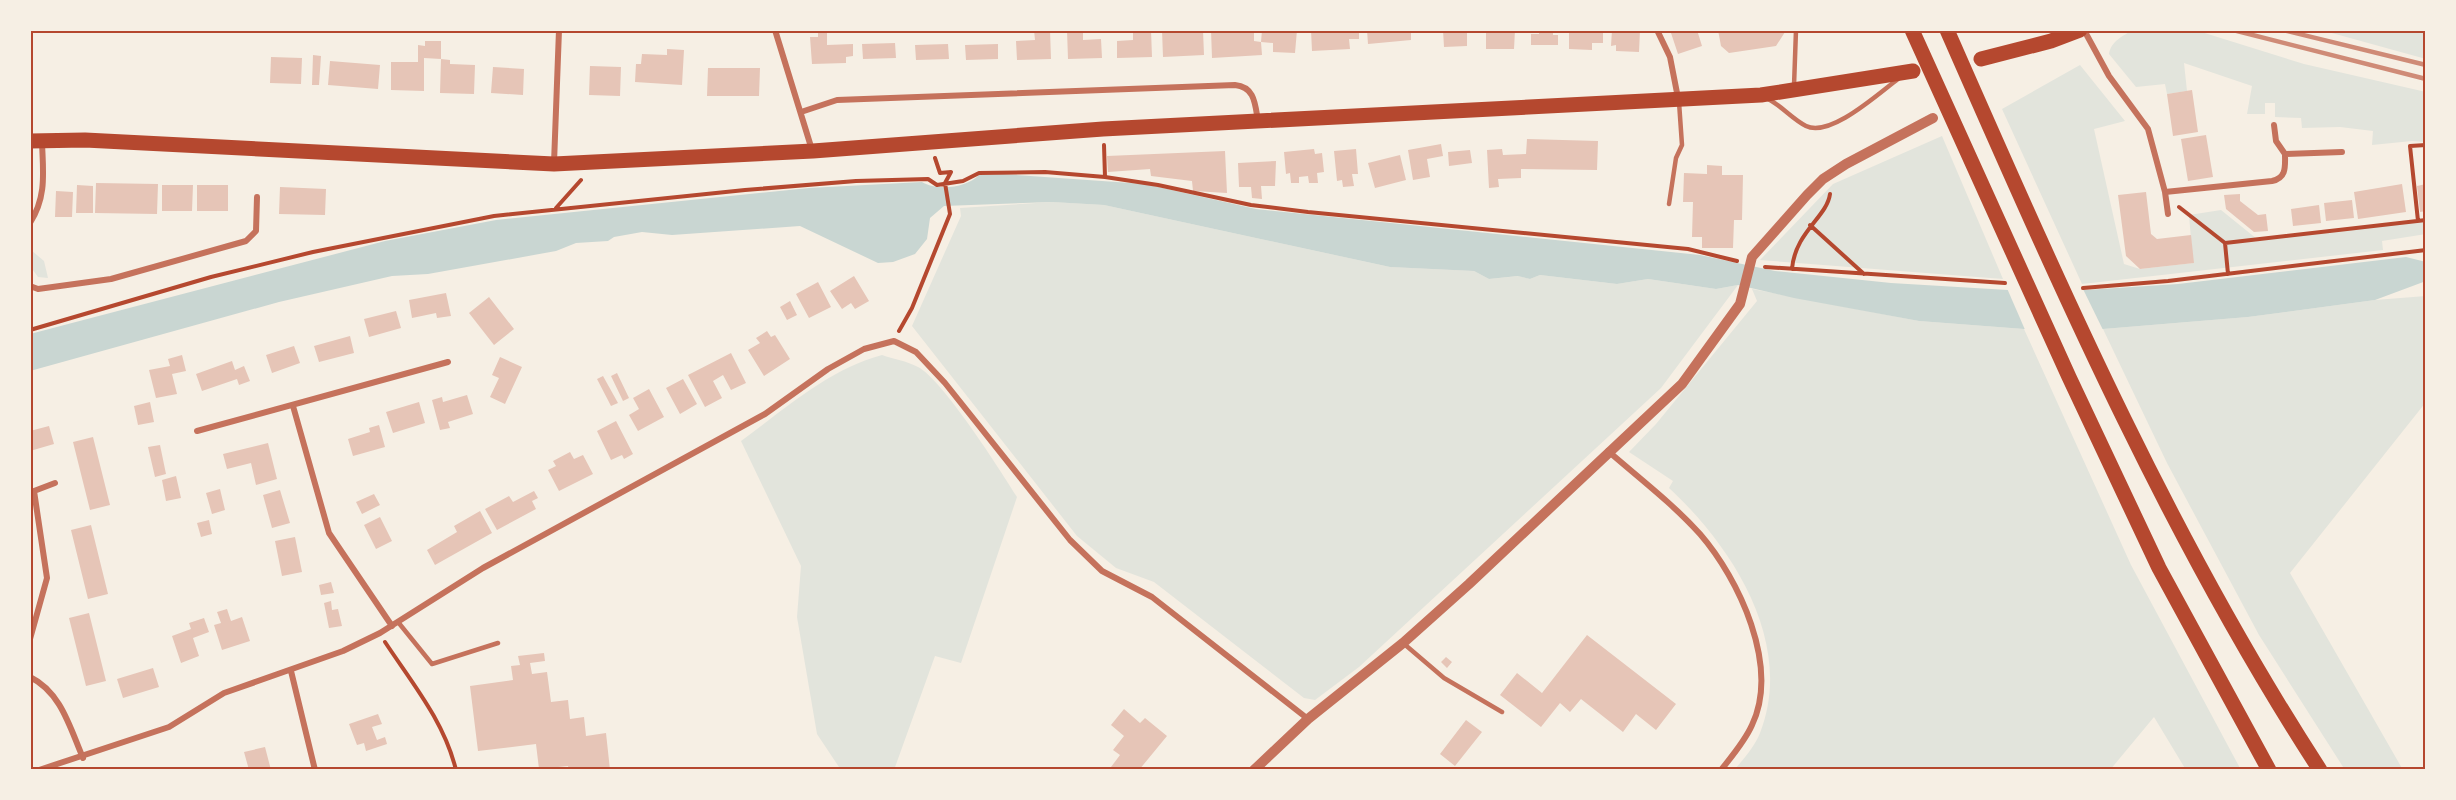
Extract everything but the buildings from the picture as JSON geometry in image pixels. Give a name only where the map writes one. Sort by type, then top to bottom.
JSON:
[{"type":"highway","points":[[1912,30],[2010,250],[2159,568],[2269,770]]},
{"type":"highway","points":[[1947,30],[2104,377],[2191,551],[2287,720],[2320,770]]},
{"type":"highway","points":[[1981,59],[2051,41],[2082,30]]},
{"type":"highway","points":[[36,141],[156,143],[554,164],[813,151],[1103,129],[1761,95],[1794,92],[1910,72]]},
{"type":"street","points":[[554,164],[559,30]]},
{"type":"street","points":[[775,30],[813,151]]},
{"type":"street","points":[[1657,30],[1670,57],[1678,99]]},
{"type":"street","points":[[2082,30],[2109,76],[2148,129],[2168,214]]},
{"type":"street","points":[[801,112],[837,100],[1235,85],[1242,86],[1250,92],[1258,121]]},
{"type":"street","points":[[1254,770],[1308,719],[1403,643],[1469,584],[1608,451],[1682,384],[1733,317],[1745,291],[1754,262],[1823,179],[1933,118]]},
{"type":"street","points":[[2165,194],[2278,180],[2284,173],[2285,154],[2277,141],[2274,125]]},
{"type":"street","points":[[30,223],[40,206],[44,184],[36,141]]},
{"type":"street","points":[[2285,154],[2342,152]]},
{"type":"street","points":[[30,286],[38,289],[111,279],[246,241],[256,231],[257,197]]},
{"type":"street","points":[[39,770],[83,758],[169,727],[224,693],[343,651],[380,633],[483,568],[765,414],[828,369],[864,349],[894,341],[916,352],[945,383],[1070,540],[1102,571],[1152,597],[1308,719]]},
{"type":"street","points":[[197,431],[448,362]]},
{"type":"street","points":[[293,405],[329,533],[395,624]]},
{"type":"street","points":[[1608,451],[1674,507],[1702,537],[1741,600],[1756,637],[1761,668],[1760,692],[1753,724],[1721,770]]},
{"type":"street","points":[[30,639],[47,578],[32,492],[55,483]]},
{"type":"street","points":[[291,671],[315,770]]},
{"type":"street","points":[[30,677],[40,682],[60,704],[83,758]]},
{"type":"lane","points":[[1794,92],[1796,30]]},
{"type":"lane","points":[[1761,95],[1778,104],[1806,126],[1819,129],[1852,113],[1910,72]]},
{"type":"lane","points":[[1669,204],[1676,158],[1682,145],[1678,99]]},
{"type":"lane","points":[[395,624],[432,664],[498,643]]},
{"type":"lane","points":[[1403,643],[1444,678],[1502,712]]},
{"type":"path","points":[[1103,129],[1105,177]]},
{"type":"path","points":[[2418,221],[2410,146],[2426,145]]},
{"type":"path","points":[[556,209],[598,161]]},
{"type":"path","points":[[894,341],[912,308],[950,214],[945,183],[951,172],[940,173]]},
{"type":"path","points":[[30,330],[211,277],[313,252],[494,216],[856,181],[928,179],[937,185],[963,181],[979,173],[1045,172],[1105,177],[1158,185],[1251,205],[1688,249],[1728,257],[1742,263]]},
{"type":"path","points":[[1792,269],[1795,250],[1830,196],[1829,187],[1823,179]]},
{"type":"path","points":[[2165,194],[2224,243],[2228,274]]},
{"type":"path","points":[[2224,243],[2426,220]]},
{"type":"path","points":[[1810,225],[1865,274]]},
{"type":"path","points":[[2083,288],[2228,274],[2426,250]]},
{"type":"path","points":[[1754,262],[1792,269],[2005,283]]},
{"type":"path","points":[[380,633],[428,704],[439,725],[456,770]]},
{"type":"shaded area","points":[[2133,30],[2195,30],[2304,64],[2426,92],[2426,142],[2372,145],[2373,131],[2340,127],[2302,128],[2301,118],[2275,117],[2275,103],[2265,103],[2265,114],[2247,114],[2252,86],[2184,63],[2187,91],[2167,94],[2165,84],[2136,87],[2109,54],[2115,42]]},
{"type":"shaded area","points":[[2321,30],[2426,30],[2426,59]]},
{"type":"shaded area","points":[[2080,65],[2125,121],[2094,129],[2124,264],[2140,269],[2193,263],[2189,215],[2221,210],[2257,239],[2426,220],[2426,234],[2382,241],[2383,250],[2082,284],[2002,109]]},
{"type":"shaded area","points":[[1942,136],[2003,279],[1760,260],[1833,184]]},
{"type":"shaded area","points":[[1003,174],[1145,184],[1256,209],[1700,255],[1775,271],[1891,283],[2008,290],[2086,290],[2178,284],[2406,257],[2426,262],[2426,281],[2375,300],[2248,317],[2103,329],[2024,329],[1919,321],[1794,298],[1738,285],[1716,289],[1648,279],[1617,284],[1540,275],[1530,279],[1518,276],[1489,279],[1474,271],[1390,267],[1104,205],[1052,202],[944,206],[930,218],[927,239],[915,254],[893,262],[878,263],[800,226],[672,235],[642,232],[614,237],[608,241],[576,243],[556,251],[428,274],[392,276],[279,302],[30,371],[30,334],[385,241],[496,220],[809,188],[922,182],[936,187],[952,187],[967,183],[979,175]]},
{"type":"shaded area","points":[[1052,202],[1104,205],[1390,267],[1474,271],[1489,279],[1519,276],[1530,279],[1540,275],[1617,284],[1648,279],[1716,289],[1738,285],[1661,388],[1359,667],[1315,700],[1304,698],[1154,582],[1116,568],[1077,536],[912,326],[961,216],[960,208]]},
{"type":"shaded area","points":[[31,250],[44,261],[48,278],[38,277],[30,266]]},
{"type":"shaded area","points":[[1752,289],[1919,321],[2024,329],[2131,565],[2241,770],[2186,770],[2154,717],[2110,770],[1734,770],[1758,738],[1769,699],[1770,665],[1763,632],[1752,599],[1735,568],[1693,512],[1669,488],[1673,481],[1629,452],[1656,424],[1757,301]]},
{"type":"shaded area","points":[[2426,296],[2426,402],[2290,573],[2403,770],[2345,770],[2259,635],[2167,463],[2103,329],[2248,317],[2375,300]]},
{"type":"shaded area","points":[[882,355],[914,365],[928,375],[956,407],[1017,497],[961,663],[935,656],[894,770],[841,770],[817,734],[797,617],[801,566],[741,441],[826,380],[863,361]]},
{"type":"pier","points":[[2006,286],[2082,287],[2104,332],[2026,332]]},
{"type":"railway","points":[[2233,30],[2426,79]]},
{"type":"railway","points":[[2283,30],[2426,65]]}]
